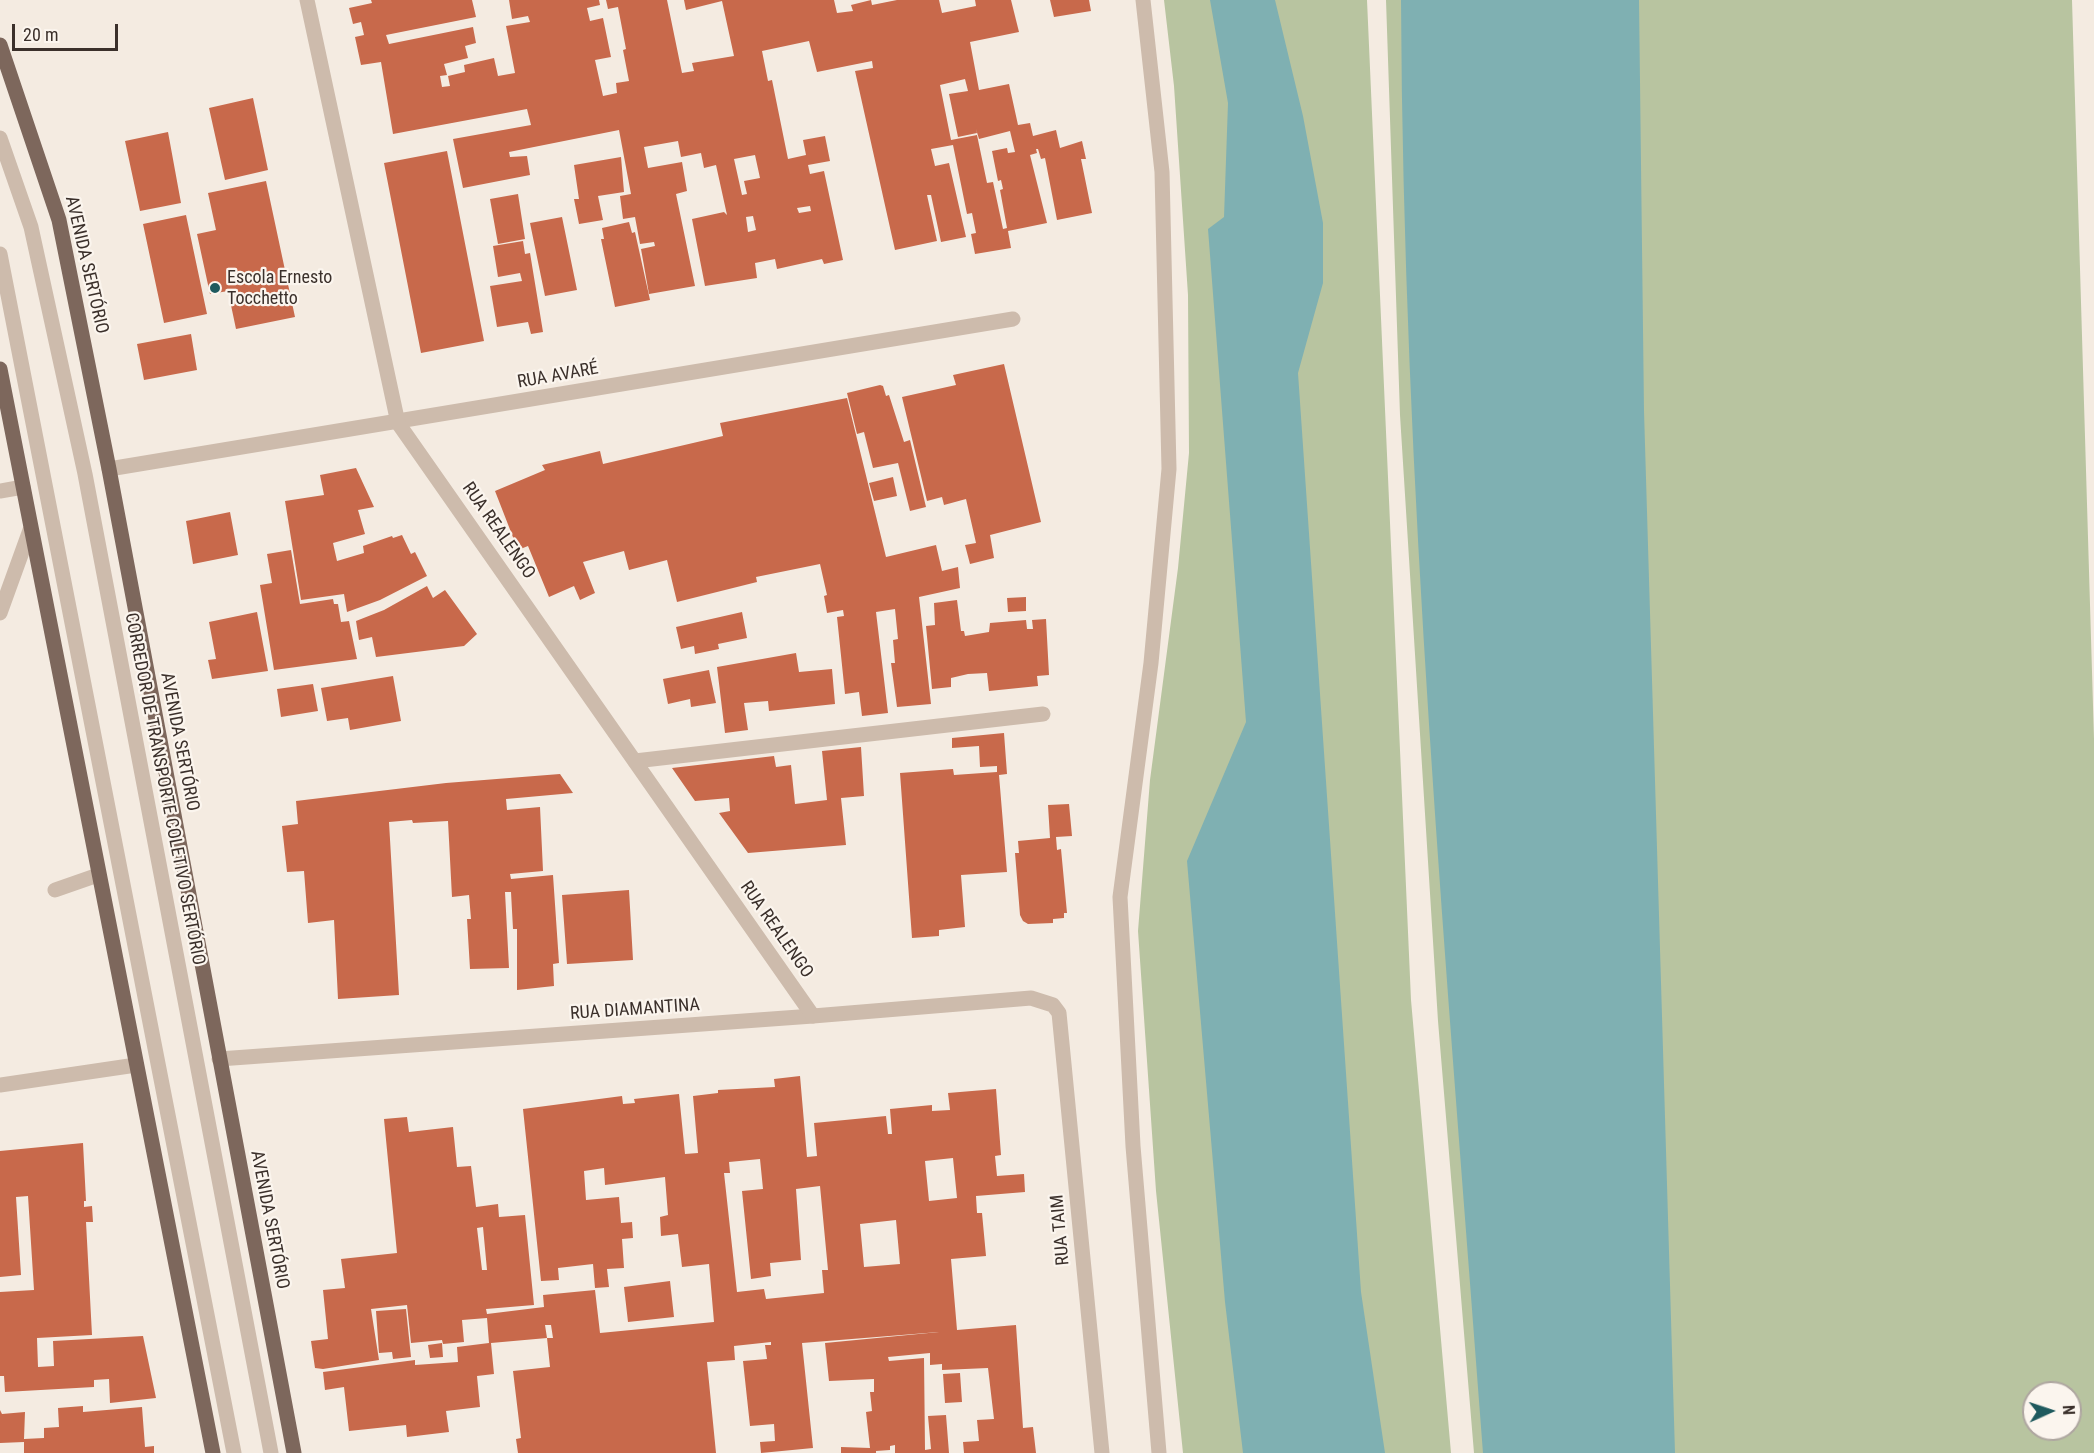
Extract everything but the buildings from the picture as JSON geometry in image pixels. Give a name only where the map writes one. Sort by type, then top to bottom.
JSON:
[{"type":"main road","name":"AVENIDA SERTÓRIO","points":[[0,45],[59,220],[109,469],[294,1453]]},
{"type":"main road","points":[[0,369],[213,1453]]},
{"type":"street","name":"RUA REALENGO","points":[[307,0],[398,423],[813,1016]]},
{"type":"street","points":[[1143,0],[1162,172],[1169,469],[1151,663],[1120,897],[1133,1146],[1160,1453]]},
{"type":"street","name":"CORREDOR DE TRANSPORTE COLETIVO SERTÓRIO","points":[[0,138],[31,227],[85,474],[271,1453]]},
{"type":"street","points":[[0,254],[156,1064],[234,1453]]},
{"type":"street","name":"RUA AVARÉ","points":[[85,474],[1013,319]]},
{"type":"street","points":[[0,491],[44,482]]},
{"type":"street","points":[[0,613],[30,530],[44,482]]},
{"type":"street","points":[[635,761],[1043,714]]},
{"type":"street","points":[[55,890],[99,876]]},
{"type":"street","name":"RUA DIAMANTINA","points":[[195,1061],[1031,998],[1053,1005]]},
{"type":"street","name":"RUA TAIM","points":[[1053,1005],[1062,1024],[1102,1453]]},
{"type":"street","points":[[0,1085],[156,1064]]},
{"type":"green space","points":[[1164,0],[1367,0],[1411,1000],[1451,1453],[1183,1453],[1156,1191],[1138,931],[1150,780],[1178,568],[1189,453],[1188,295],[1174,86]]},
{"type":"green space","points":[[1386,0],[2072,0],[2094,739],[2094,1453],[1474,1453],[1438,1021],[1400,415]]},
{"type":"water","points":[[1210,0],[1275,0],[1303,116],[1323,223],[1323,283],[1298,373],[1361,1292],[1385,1453],[1243,1453],[1225,1302],[1187,861],[1246,722],[1208,229],[1224,217],[1228,103]]},
{"type":"water","points":[[1401,0],[1639,0],[1644,411],[1675,1453],[1483,1453],[1429,727],[1418,545],[1404,182]]},
{"type":"place","name":"Escola Ernesto Tocchetto","points":[[215,288]]}]
